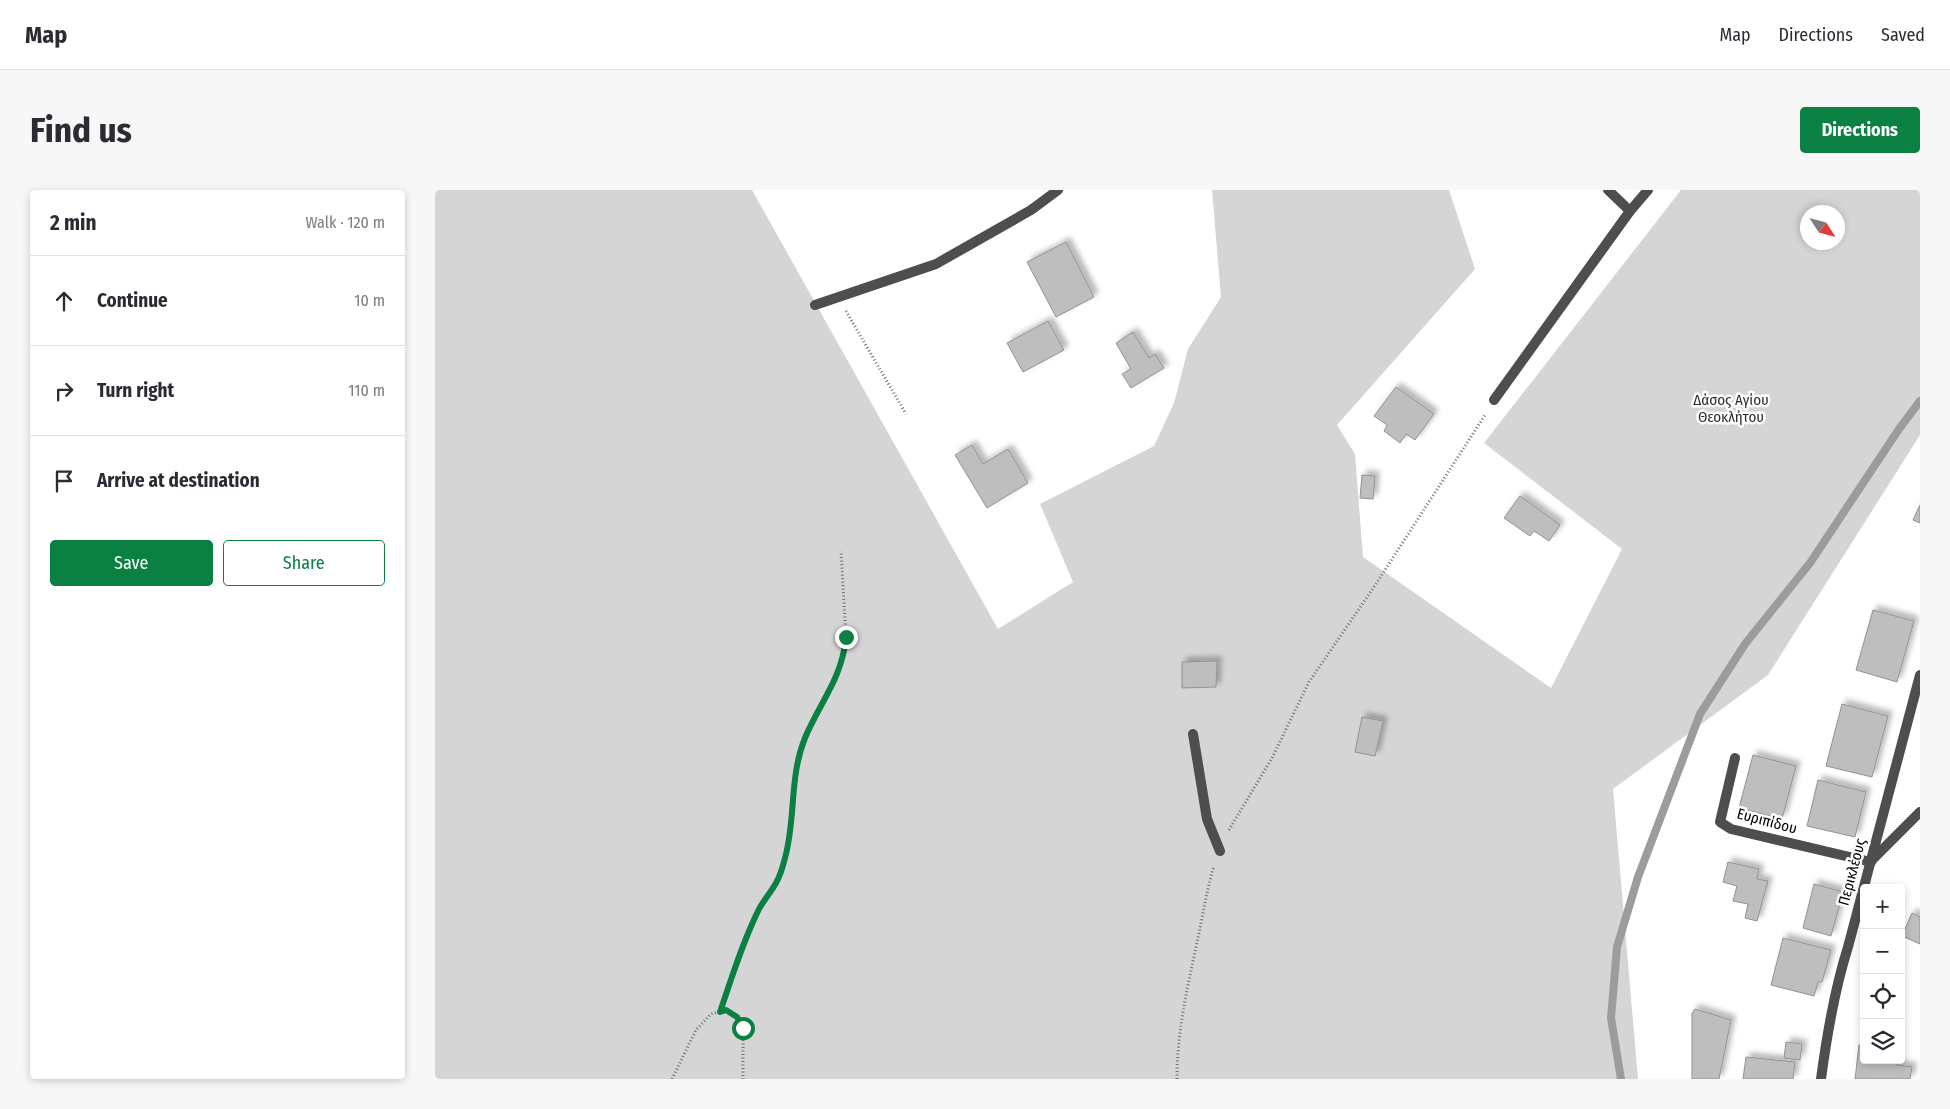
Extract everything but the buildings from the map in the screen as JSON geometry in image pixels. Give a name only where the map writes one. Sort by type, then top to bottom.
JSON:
[{"type":"street","points":[[815,305],[936,264],[1031,210],[1058,190]]},
{"type":"street","points":[[1608,190],[1630,211]]},
{"type":"street","points":[[1494,400],[1630,211],[1648,190]]},
{"type":"street","name":"Περικλέους","points":[[1821,1079],[1837,981],[1871,862],[1920,675]]},
{"type":"street","points":[[1193,734],[1207,819],[1220,851]]},
{"type":"street","name":"Ευριπίδου","points":[[1735,758],[1719,822],[1731,829],[1871,862]]},
{"type":"street","points":[[1871,862],[1920,812]]},
{"type":"path","points":[[838,298],[906,414]]},
{"type":"path","points":[[1177,1079],[1181,1025],[1188,978],[1213,869],[1225,839],[1272,758],[1309,682],[1374,587],[1494,400]]},
{"type":"path","points":[[720,1012],[738,960],[760,908],[777,882],[791,831],[796,766],[805,737],[834,684],[845,654],[846,637],[841,551]]},
{"type":"path","points":[[672,1079],[696,1030],[711,1014],[726,1010],[737,1017],[743,1028],[743,1079]]},
{"type":"green space","name":"Δάσος Αγίου Θεοκλήτου","points":[[435,190],[752,190],[998,629],[1073,582],[1040,504],[1154,446],[1174,403],[1188,349],[1221,297],[1212,190],[1449,190],[1475,269],[1337,425],[1355,454],[1363,557],[1551,688],[1622,549],[1484,443],[1681,190],[1920,190],[1920,435],[1768,675],[1613,789],[1638,1079],[435,1079]]},
{"type":"waterway","points":[[1621,1079],[1611,1018],[1617,947],[1638,877],[1700,714],[1745,644],[1810,563],[1899,429],[1920,401]]},
{"type":"route","points":[[743,1028],[737,1017],[726,1010],[720,1012],[738,960],[760,908],[777,882],[791,831],[796,766],[805,737],[834,684],[845,654],[846,637]]}]
